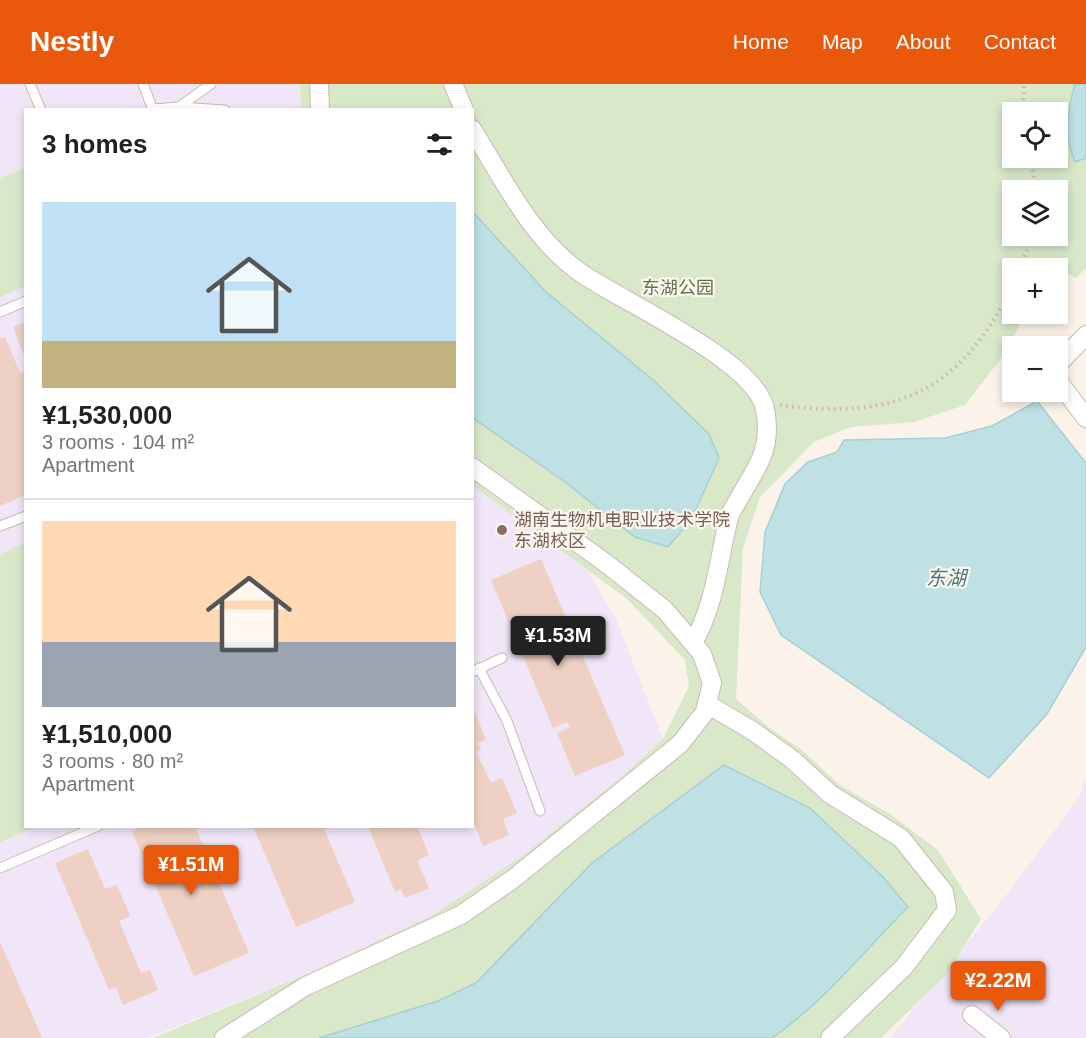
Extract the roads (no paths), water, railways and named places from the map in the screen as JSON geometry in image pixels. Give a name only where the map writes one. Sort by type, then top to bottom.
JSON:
[{"type":"street","points":[[319,84],[320,108]]},
{"type":"street","points":[[453,84],[463,108]]},
{"type":"street","points":[[474,132],[531,222],[550,245],[588,278],[617,297],[670,324],[723,359],[756,390],[765,406],[767,425],[765,454],[730,514],[707,620],[693,643]]},
{"type":"street","points":[[1068,354],[1086,335]]},
{"type":"street","points":[[1068,394],[1086,418]]},
{"type":"street","points":[[224,1038],[306,986],[461,915],[513,879],[680,744],[705,712],[712,683],[702,654],[665,610],[607,564],[474,468]]},
{"type":"street","points":[[707,704],[753,731],[793,760],[830,794],[901,838],[944,892],[947,910],[904,967],[830,1038]]},
{"type":"street","points":[[972,1015],[1002,1038]]},
{"type":"lane","points":[[30,84],[40,108]]},
{"type":"lane","points":[[142,84],[154,108]]},
{"type":"lane","points":[[179,107],[211,84]]},
{"type":"lane","points":[[166,108],[194,108]]},
{"type":"lane","points":[[0,312],[24,303]]},
{"type":"lane","points":[[0,526],[24,517]]},
{"type":"lane","points":[[502,658],[476,670],[507,721],[540,811]]},
{"type":"lane","points":[[0,868],[93,828]]},
{"type":"water","points":[[1075,84],[1086,84],[1086,158],[1075,162],[1068,133],[1070,104]]},
{"type":"water","points":[[474,213],[546,292],[652,379],[709,434],[719,458],[691,520],[668,547],[635,537],[565,482],[474,419]]},
{"type":"water","name":"东湖","points":[[1038,402],[1086,463],[1086,647],[1047,714],[989,778],[781,635],[760,592],[765,532],[785,484],[808,462],[837,452],[844,440],[945,438],[992,426]]},
{"type":"water","points":[[724,765],[810,808],[883,877],[908,907],[809,1009],[772,1038],[319,1038],[438,1001],[476,983],[592,863]]},
{"type":"place","name":"湖南生物机电职业技术学院 东湖校区","points":[[502,530]]},
{"type":"park label","name":"东湖公园","points":[[678,288]]}]
